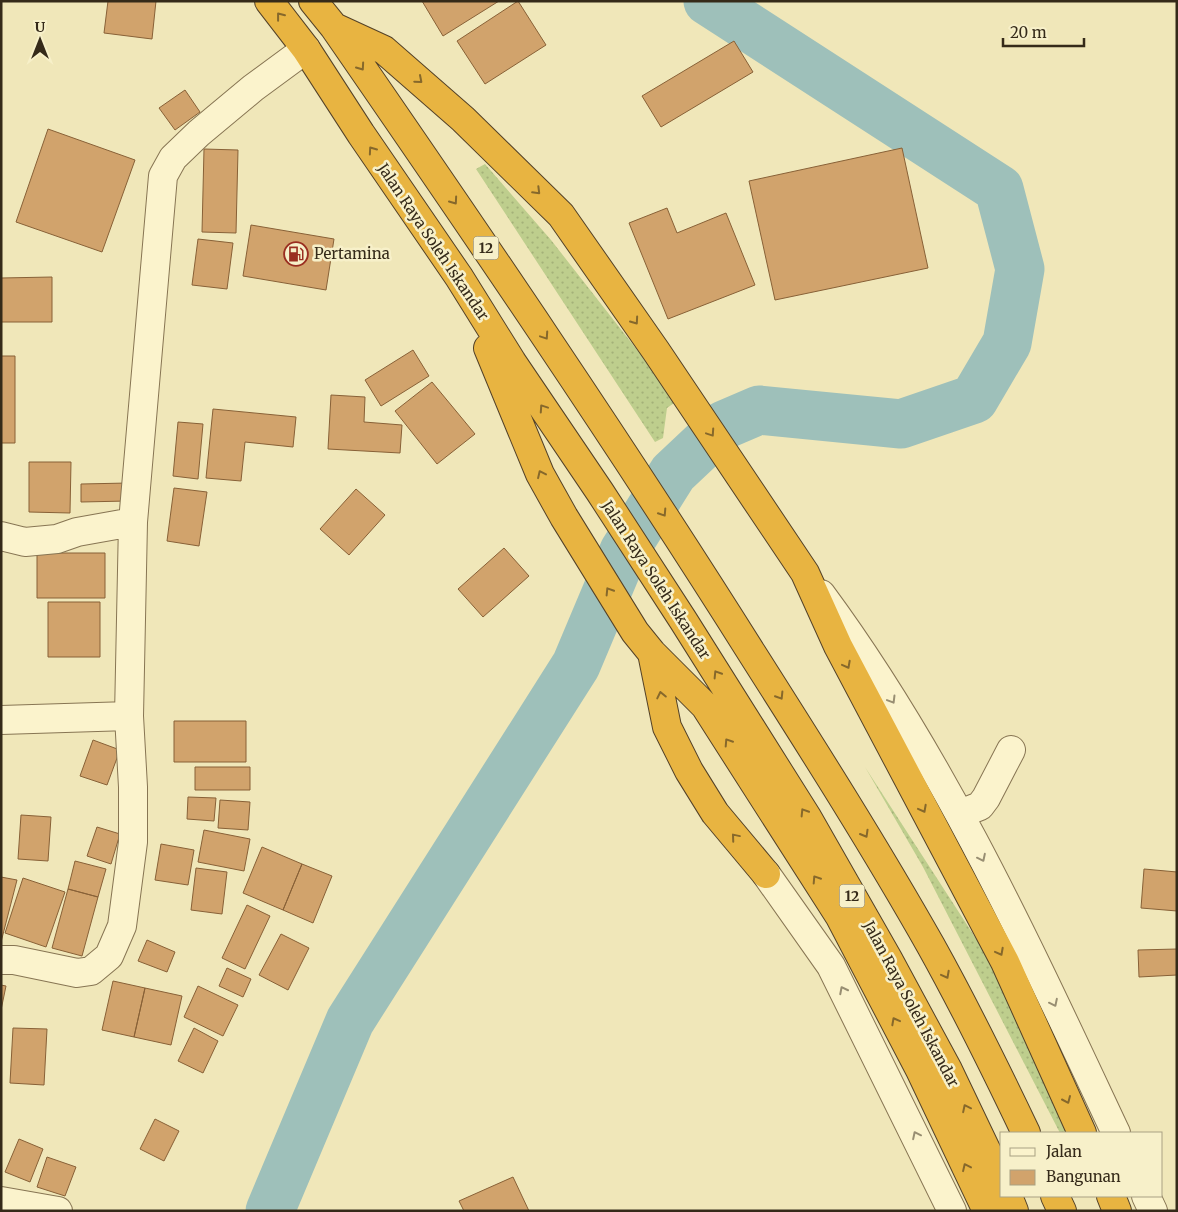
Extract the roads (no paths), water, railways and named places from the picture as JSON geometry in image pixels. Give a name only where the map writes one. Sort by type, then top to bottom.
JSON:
[{"type":"highway","name":"Jalan Raya Soleh Iskandar","points":[[269,1],[306,49],[360,134],[459,277],[512,362],[600,492],[683,620],[807,817],[888,959],[948,1070],[1000,1180]]},
{"type":"highway","name":"12","points":[[313,1],[334,27],[492,256],[636,472],[842,795],[932,947],[986,1050],[1026,1132]]},
{"type":"highway","points":[[334,27],[384,50],[463,119],[561,215],[684,392],[802,569],[838,646],[1005,962],[1082,1132]]},
{"type":"highway","points":[[459,277],[540,474],[564,517],[635,632],[652,653],[705,706],[840,917],[920,1070],[987,1211]]},
{"type":"highway","points":[[652,653],[667,727],[689,771],[715,813],[766,874]]},
{"type":"highway","points":[[1008,1197],[1014,1211]]},
{"type":"highway","points":[[1055,1197],[1062,1211]]},
{"type":"highway","points":[[1110,1197],[1117,1211]]},
{"type":"street","points":[[1,960],[14,960],[77,973],[91,971],[109,956],[122,926],[133,842],[133,787],[129,716],[133,522],[163,176],[173,158],[199,133],[253,88],[306,49]]},
{"type":"street","points":[[1,536],[25,542],[57,538],[77,532],[133,522]]},
{"type":"street","points":[[802,569],[853,638],[877,675],[960,814],[1066,1026],[1116,1132]]},
{"type":"street","points":[[1,720],[129,716]]},
{"type":"street","points":[[960,814],[980,806],[1011,750]]},
{"type":"street","points":[[766,874],[831,966],[952,1211]]},
{"type":"street","points":[[1146,1197],[1153,1211]]},
{"type":"street","points":[[1,1201],[58,1211]]},
{"type":"waterway","points":[[270,1211],[350,1021],[576,665],[624,551],[673,473],[724,425],[759,410],[901,424],[974,399],[1007,343],[1020,269],[999,189],[708,1]]},
{"type":"place","name":"Pertamina","points":[[296,254]]}]
